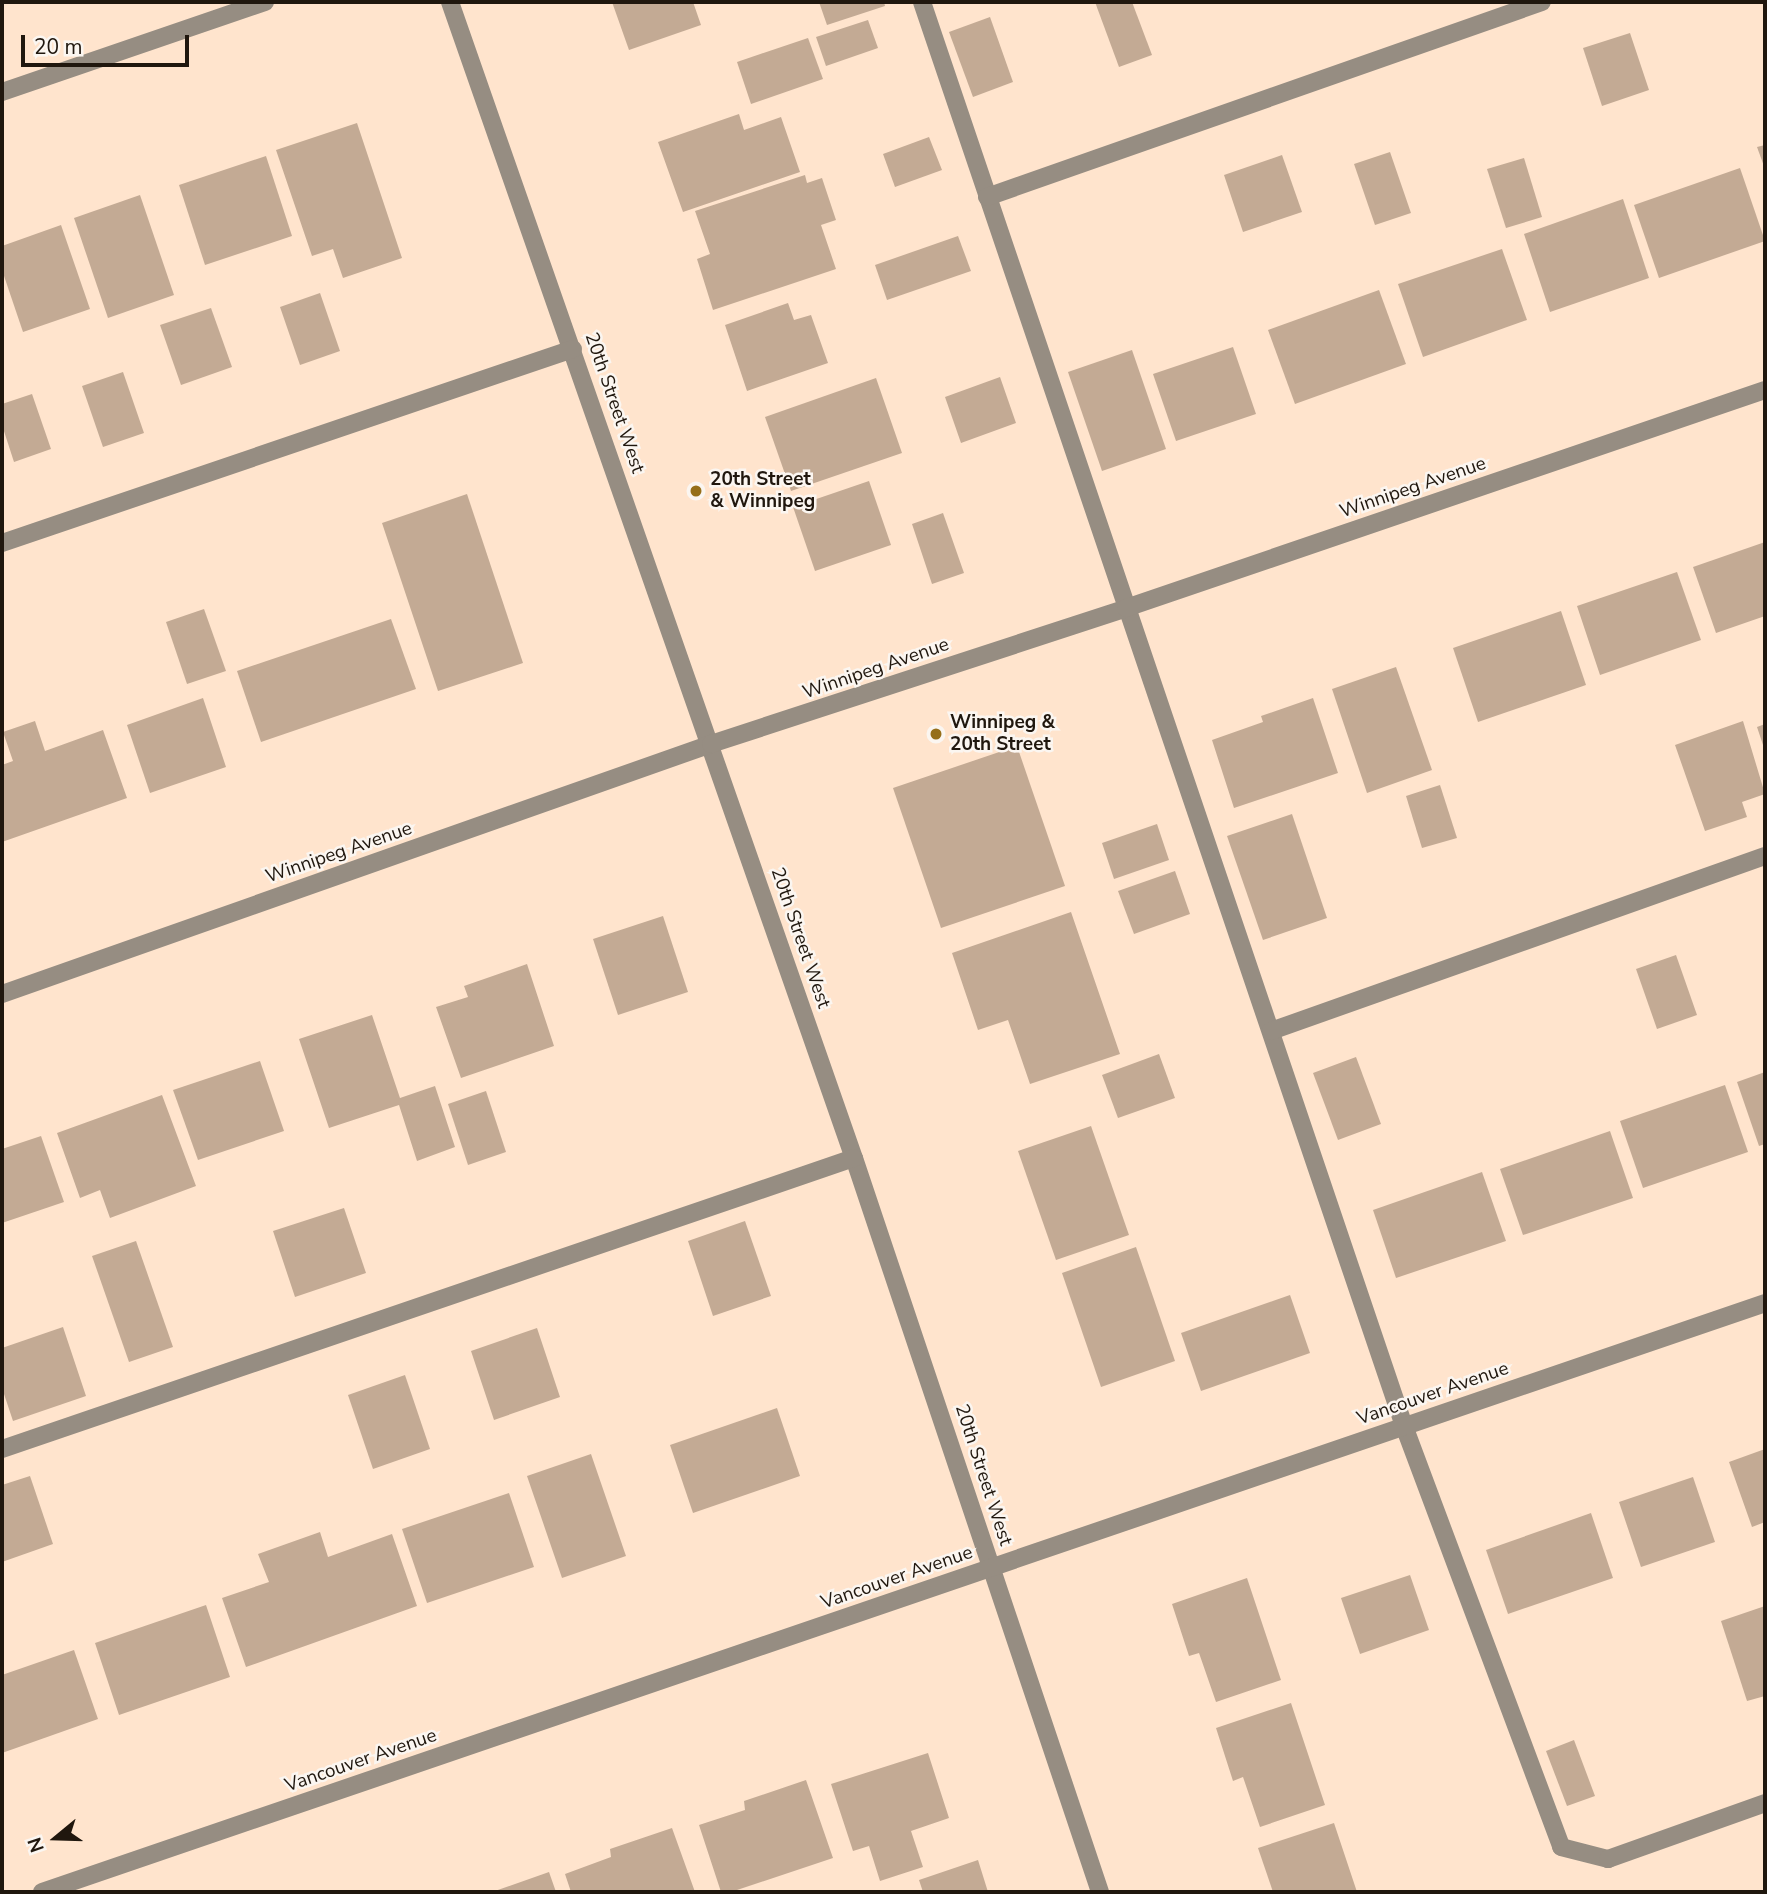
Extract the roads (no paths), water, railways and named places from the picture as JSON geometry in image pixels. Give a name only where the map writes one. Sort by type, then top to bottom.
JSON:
[{"type":"street","points":[[2,92],[265,2]]},
{"type":"street","name":"20th Street West","points":[[450,2],[854,1158],[1100,1892]]},
{"type":"street","points":[[922,2],[1404,1426],[1561,1847],[1608,1859],[1765,1803]]},
{"type":"street","points":[[986,197],[1542,2]]},
{"type":"street","points":[[2,543],[573,349]]},
{"type":"street","name":"Winnipeg Avenue","points":[[2,994],[711,744],[1126,608],[1765,390]]},
{"type":"street","points":[[1271,1031],[1765,856]]},
{"type":"street","points":[[2,1448],[854,1158]]},
{"type":"street","name":"Vancouver Avenue","points":[[42,1892],[1765,1303]]},
{"type":"place","name":"20th Street & Winnipeg","points":[[696,491]]},
{"type":"place","name":"Winnipeg & 20th Street","points":[[936,734]]}]
